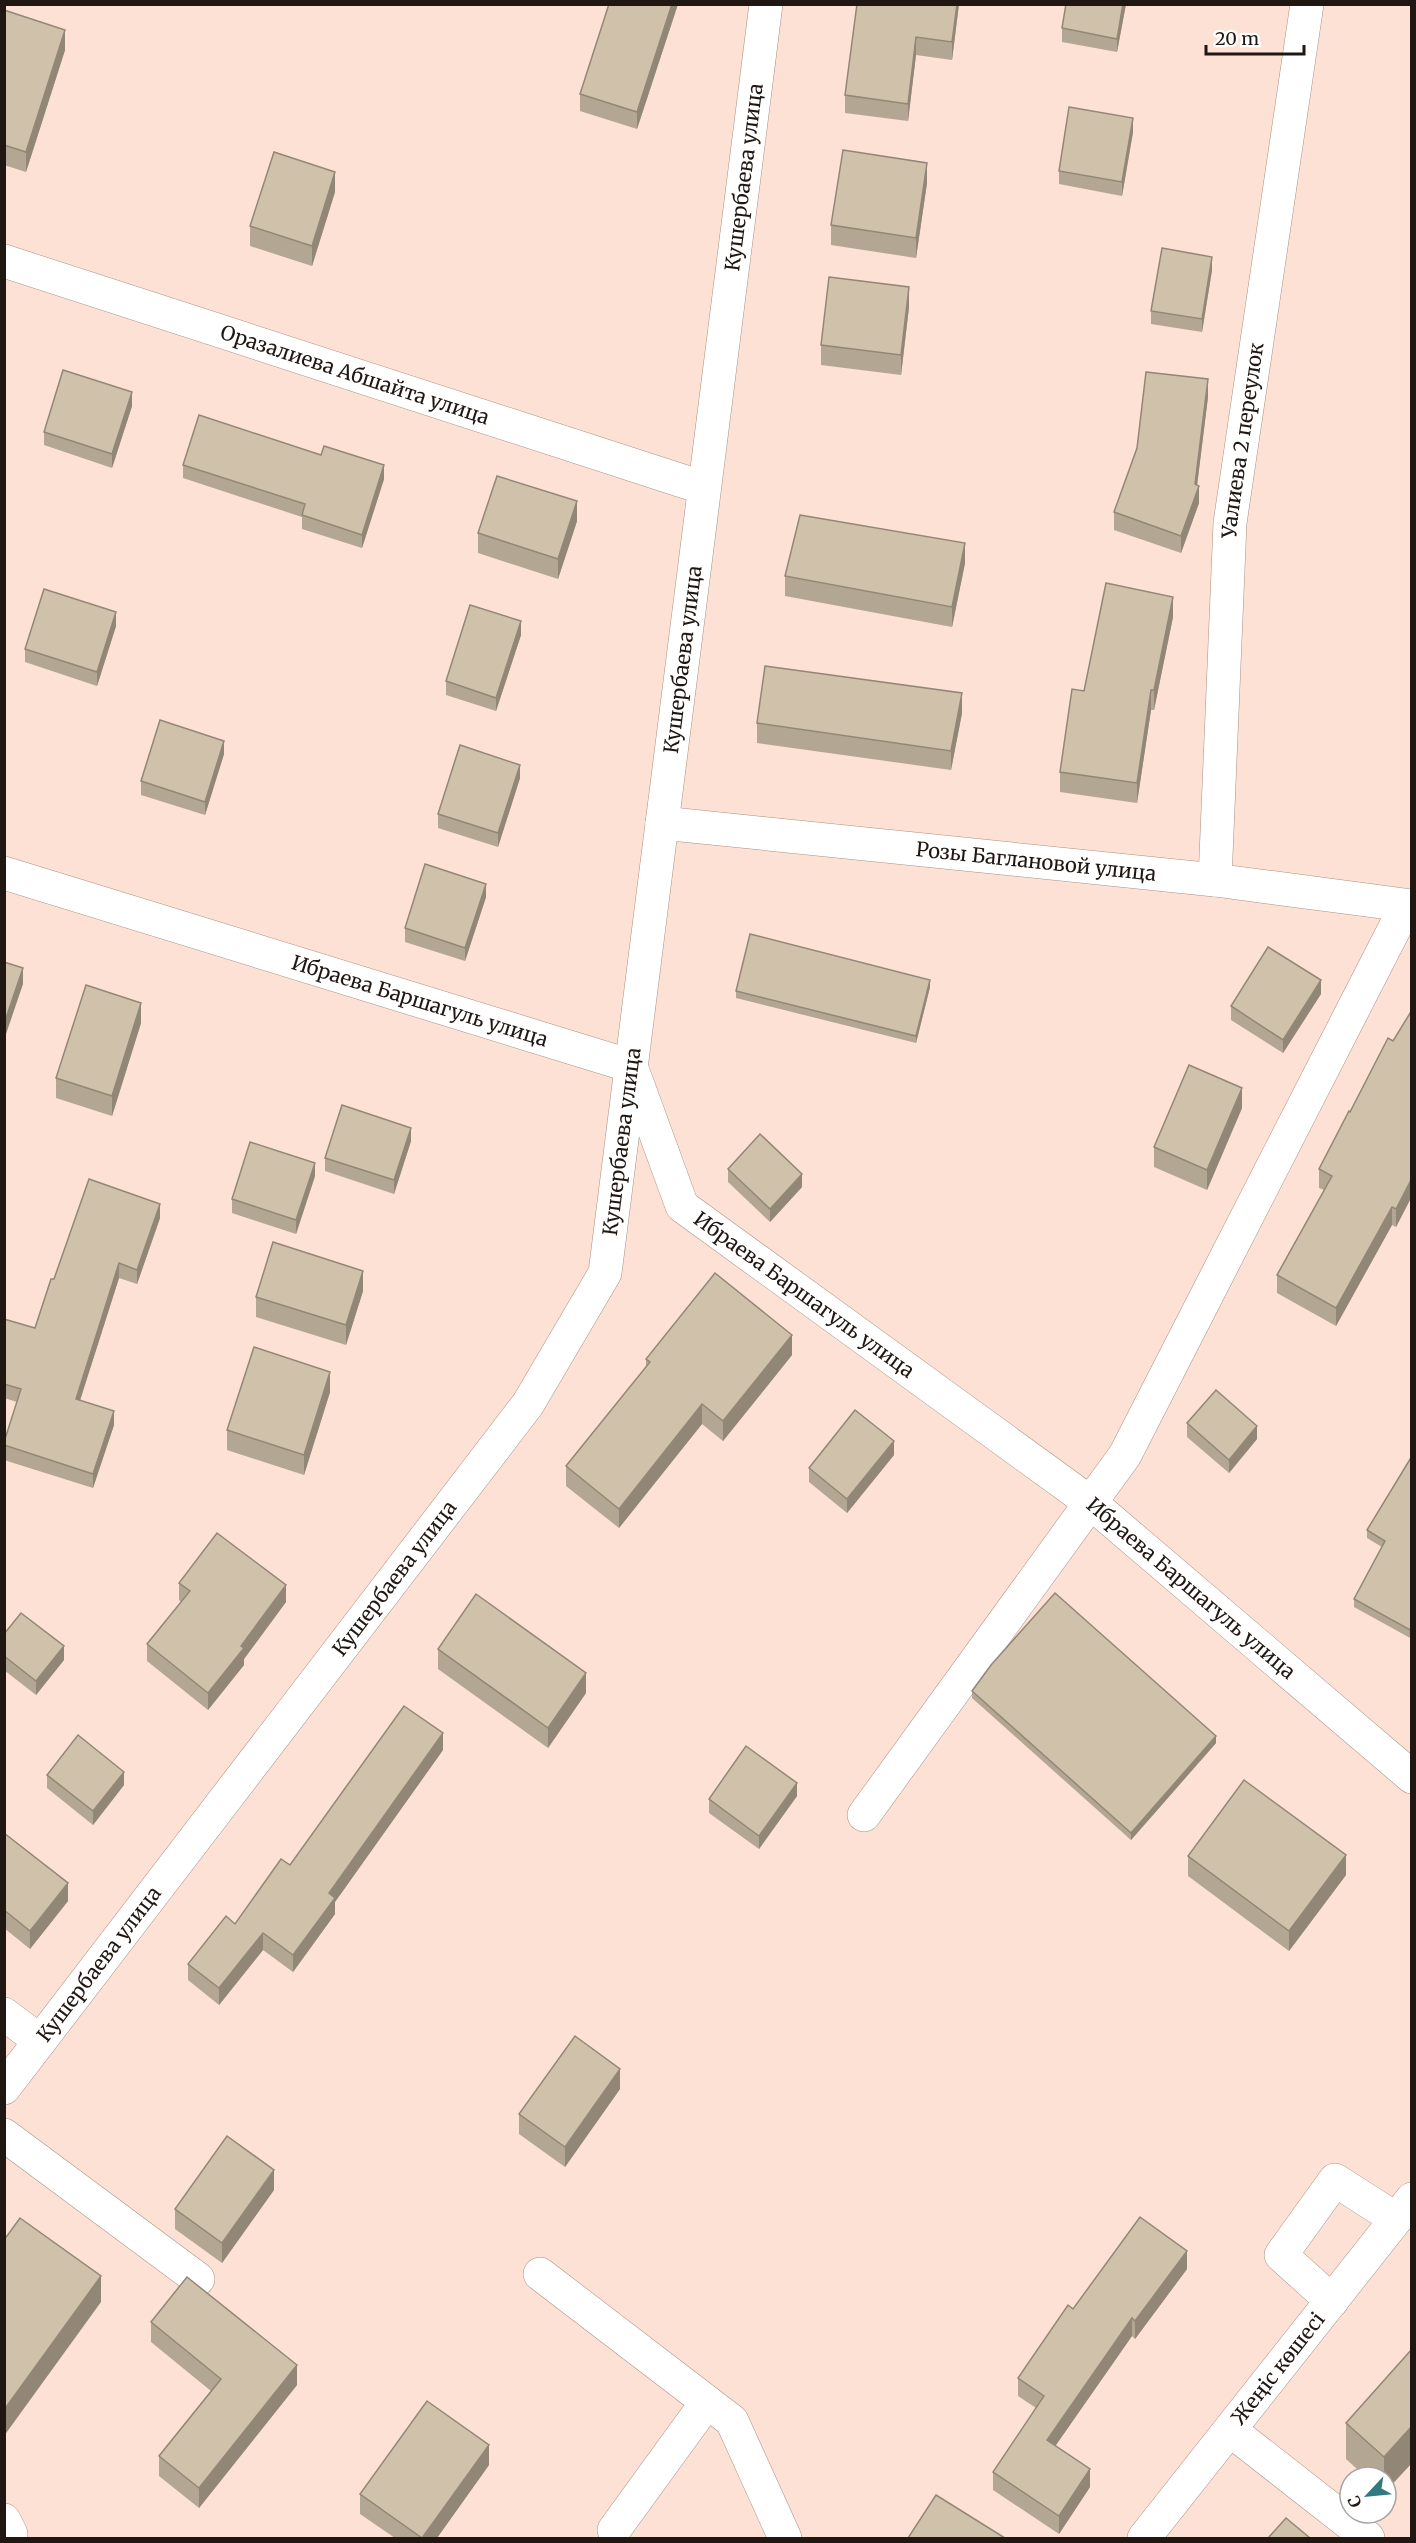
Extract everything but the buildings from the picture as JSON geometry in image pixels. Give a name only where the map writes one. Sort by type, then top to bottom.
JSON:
[{"type":"street","name":"Кушербаева улица","points":[[4,2088],[528,1404],[605,1274],[766,4]]},
{"type":"street","name":"Уалиева 2 переулок","points":[[1215,880],[1230,523],[1307,4]]},
{"type":"street","name":"Оразалиева Абшайта улица","points":[[4,261],[704,488]]},
{"type":"street","name":"Розы Баглановой улица","points":[[662,823],[1215,880],[1409,906]]},
{"type":"street","name":"Ибраева Баршагуль улица","points":[[4,873],[631,1066],[682,1206],[1091,1503],[1412,1777]]},
{"type":"street","points":[[864,1815],[1125,1455],[1409,906]]},
{"type":"street","points":[[4,2014],[40,2042]]},
{"type":"street","points":[[4,2135],[198,2278]]},
{"type":"street","points":[[1332,2301],[1281,2255],[1335,2180],[1404,2209]]},
{"type":"street","name":"Жеңіс көшесі","points":[[1144,2538],[1404,2209]]},
{"type":"street","points":[[540,2274],[732,2421],[785,2538]]},
{"type":"street","points":[[614,2530],[707,2402]]},
{"type":"street","points":[[1230,2430],[1368,2538]]},
{"type":"street","points":[[4,2520],[11,2534],[9,2538]]}]
